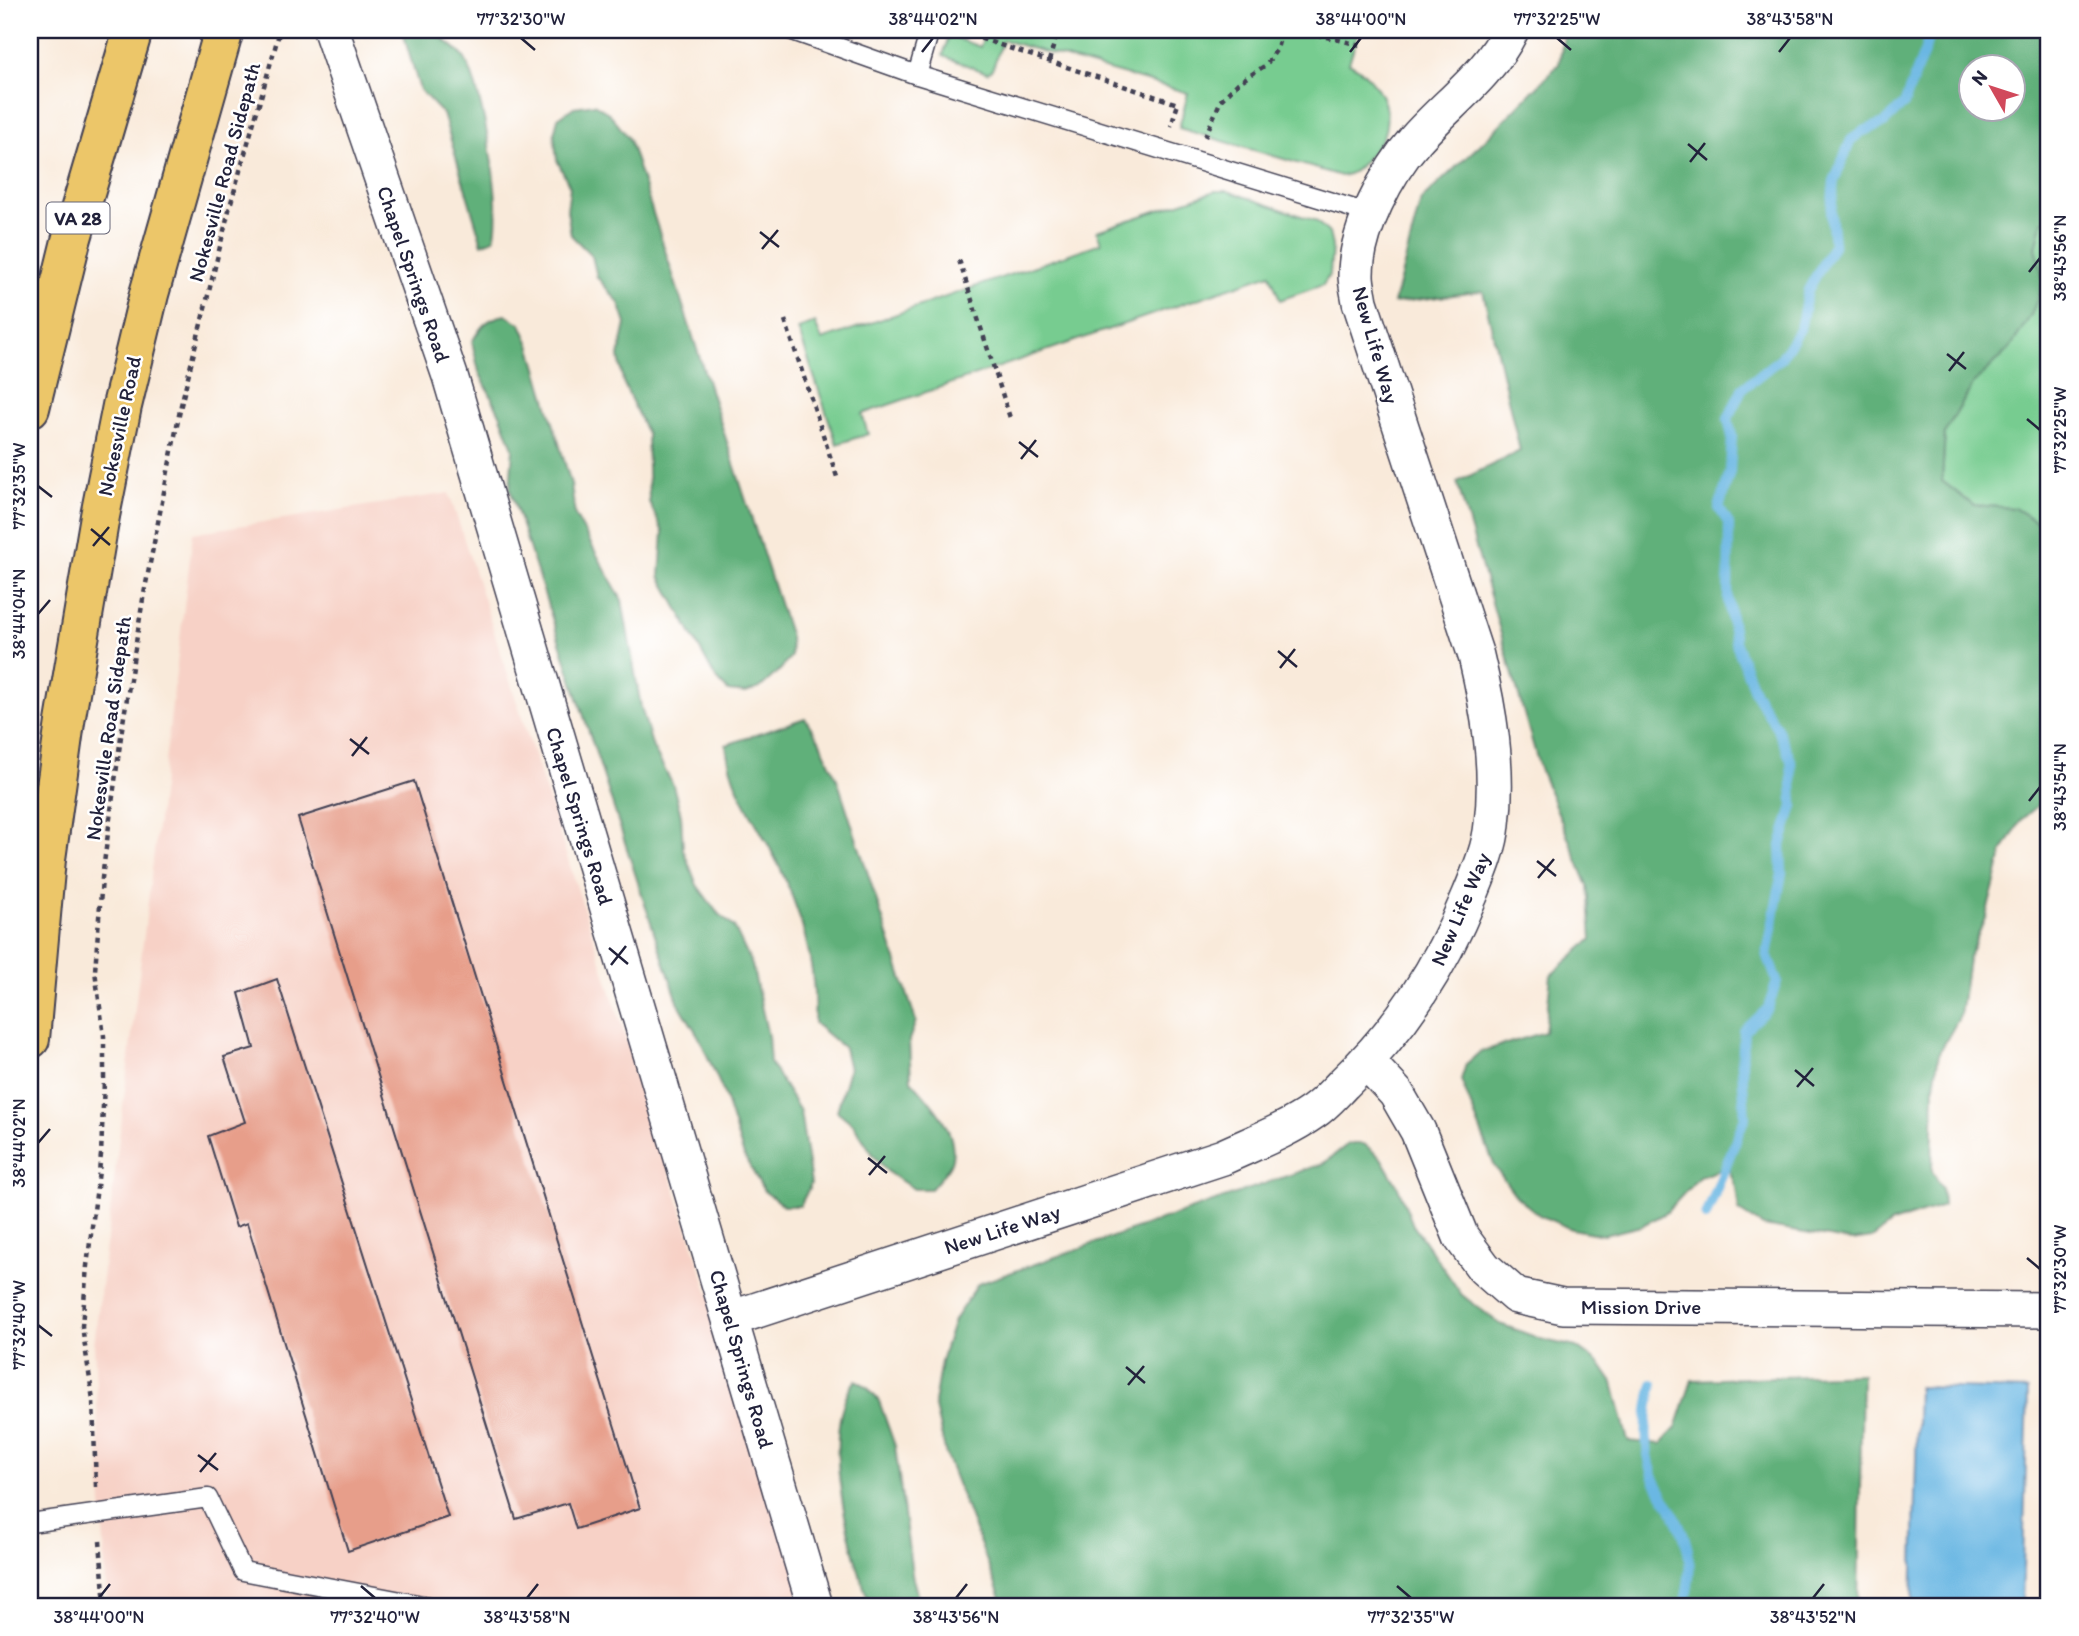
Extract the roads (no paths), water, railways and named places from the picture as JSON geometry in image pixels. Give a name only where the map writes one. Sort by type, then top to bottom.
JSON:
[{"type":"highway","name":"VA 28","points":[[30,408],[71,241],[133,30]]},
{"type":"highway","name":"Nokesville Road","points":[[30,1040],[46,859],[65,722],[103,504],[122,406],[149,294],[224,30]]},
{"type":"street","name":"Chapel Springs Road","points":[[331,30],[450,376],[815,1606]]},
{"type":"street","name":"New Life Way","points":[[730,1319],[1223,1157],[1288,1128],[1315,1111],[1367,1062],[1387,1040],[1429,981],[1454,935],[1478,875],[1492,825],[1494,764],[1487,703],[1476,656],[1360,302],[1356,276],[1360,246],[1387,178],[1416,139],[1476,81],[1511,30]]},
{"type":"street","name":"Mission Drive","points":[[1367,1062],[1396,1093],[1418,1131],[1461,1237],[1484,1268],[1516,1296],[1563,1306],[2049,1310]]},
{"type":"lane","points":[[790,30],[916,75],[1371,214]]},
{"type":"lane","points":[[916,75],[930,30]]},
{"type":"lane","points":[[30,1523],[208,1498],[243,1572],[428,1606]]},
{"type":"water","points":[[1918,1387],[2028,1390],[2022,1606],[1912,1606]]},
{"type":"waterway","points":[[1706,1216],[1745,1117],[1742,1064],[1744,1031],[1768,1008],[1777,981],[1767,955],[1782,873],[1781,845],[1793,806],[1791,760],[1777,728],[1755,693],[1735,641],[1728,600],[1729,524],[1719,508],[1730,472],[1732,436],[1728,419],[1742,389],[1781,358],[1800,329],[1808,290],[1834,244],[1831,213],[1834,181],[1851,140],[1861,132],[1884,123],[1904,104],[1930,30]]},
{"type":"waterway","points":[[1653,1384],[1647,1418],[1648,1453],[1655,1479],[1687,1544],[1690,1567],[1684,1606]]}]
